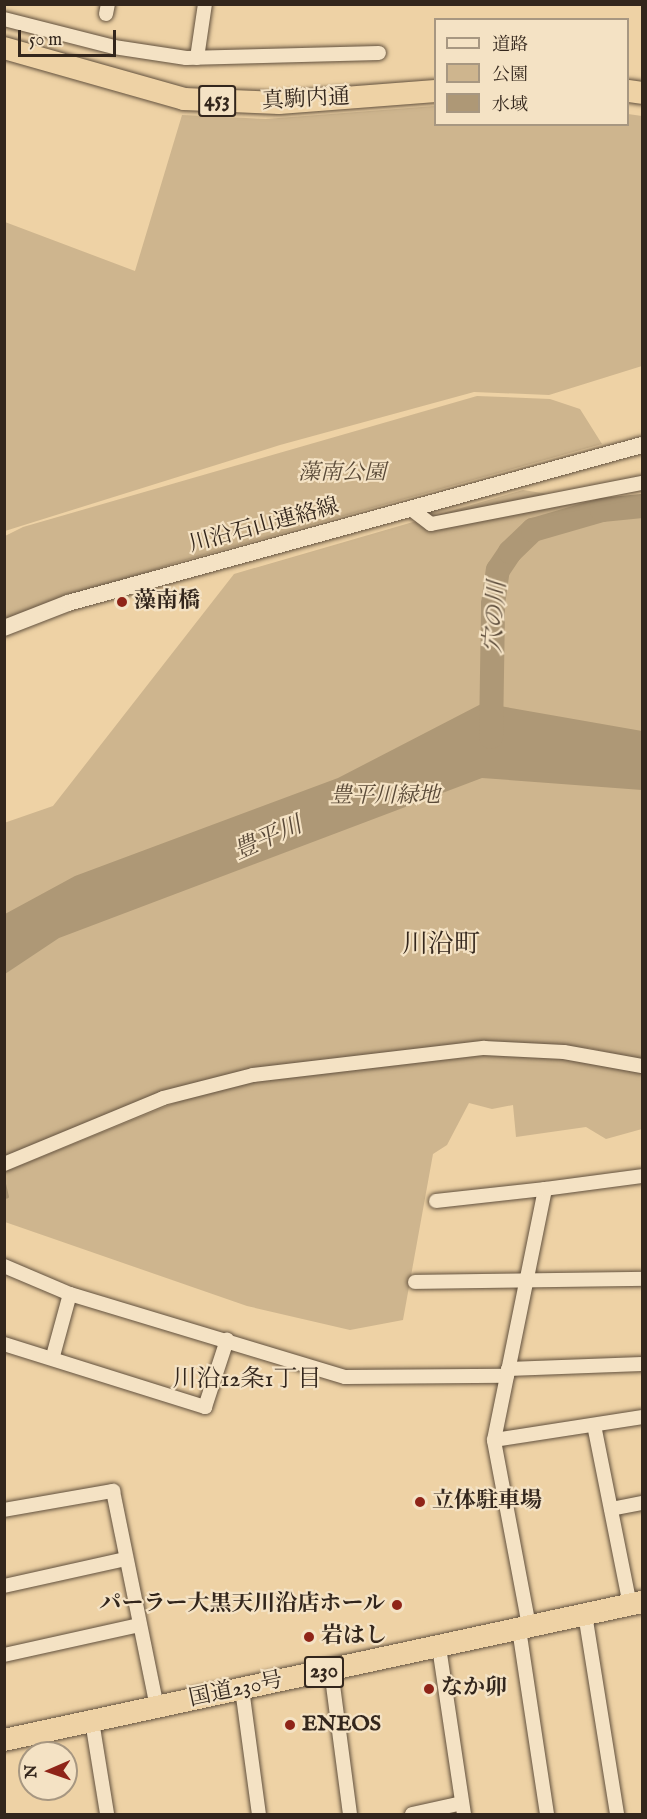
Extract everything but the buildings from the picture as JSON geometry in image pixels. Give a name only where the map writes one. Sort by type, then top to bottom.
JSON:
[{"type":"highway","name":"真駒内通","points":[[6,53],[184,99],[279,103],[434,91]]},
{"type":"highway","name":"国道230号","points":[[4,1740],[636,1603]]},
{"type":"street","points":[[197,58],[206,4]]},
{"type":"street","points":[[4,19],[144,54],[197,58],[379,53]]},
{"type":"street","name":"川沿石山連絡線","points":[[4,628],[73,602],[642,445]]},
{"type":"street","points":[[411,509],[431,524],[642,483]]},
{"type":"street","points":[[4,1164],[163,1098],[253,1074],[484,1048],[564,1052],[642,1066]]},
{"type":"street","points":[[436,1201],[642,1176]]},
{"type":"street","points":[[545,1189],[494,1440],[524,1628],[547,1815]]},
{"type":"street","points":[[4,1266],[70,1294],[345,1377],[508,1373],[642,1364]]},
{"type":"street","points":[[415,1282],[642,1279]]},
{"type":"street","points":[[53,1356],[70,1294]]},
{"type":"street","points":[[4,1344],[53,1356],[205,1407],[227,1340]]},
{"type":"street","points":[[494,1440],[642,1417]]},
{"type":"street","points":[[594,1425],[611,1509],[636,1603]]},
{"type":"street","points":[[4,1510],[113,1491],[157,1707]]},
{"type":"street","points":[[611,1509],[642,1503]]},
{"type":"street","points":[[4,1586],[126,1558]]},
{"type":"street","points":[[585,1614],[617,1815]]},
{"type":"street","points":[[4,1655],[139,1625]]},
{"type":"street","points":[[412,1815],[463,1809],[439,1647]]},
{"type":"street","points":[[331,1670],[350,1815]]},
{"type":"street","points":[[242,1689],[259,1815]]},
{"type":"street","points":[[92,1721],[107,1815]]},
{"type":"green space","points":[[434,106],[434,126],[629,126],[629,114],[642,116],[642,366],[549,395],[474,392],[280,445],[5,531],[5,222],[135,271],[182,115],[266,119]]},
{"type":"green space","name":"藻南公園","points":[[477,396],[550,399],[580,409],[602,444],[175,563],[5,620],[5,536],[23,527]]},
{"type":"green space","name":"豊平川緑地","points":[[523,490],[642,509],[642,1060],[589,1048],[488,1044],[244,1071],[126,1106],[5,1159],[4,823],[53,806],[234,574]]},
{"type":"green space","points":[[498,1054],[565,1058],[642,1073],[642,1129],[606,1139],[586,1127],[516,1137],[513,1105],[492,1109],[469,1103],[447,1145],[433,1154],[403,1320],[350,1330],[247,1306],[5,1222],[4,1172],[204,1091],[252,1079]]},
{"type":"water","name":"豊平川","points":[[483,703],[642,731],[642,790],[482,778],[59,938],[5,974],[5,914],[75,876],[338,778]]},
{"type":"waterway","name":"穴の川","points":[[491,737],[493,604],[498,570],[510,552],[533,530],[602,510],[642,506]]},
{"type":"waterway","points":[[4,1184],[7,1197]]},
{"type":"place","name":"藻南橋","points":[[122,602]]},
{"type":"place","name":"立体駐車場","points":[[420,1502]]},
{"type":"place","name":"パーラー大黒天川沿店ホール","points":[[397,1605]]},
{"type":"place","name":"岩はし","points":[[309,1637]]},
{"type":"place","name":"なか卯","points":[[429,1689]]},
{"type":"place","name":"ENEOS","points":[[290,1725]]},
{"type":"district","name":"川沿町","points":[[441,945]]},
{"type":"district","name":"川沿12条1丁目","points":[[247,1380]]}]
